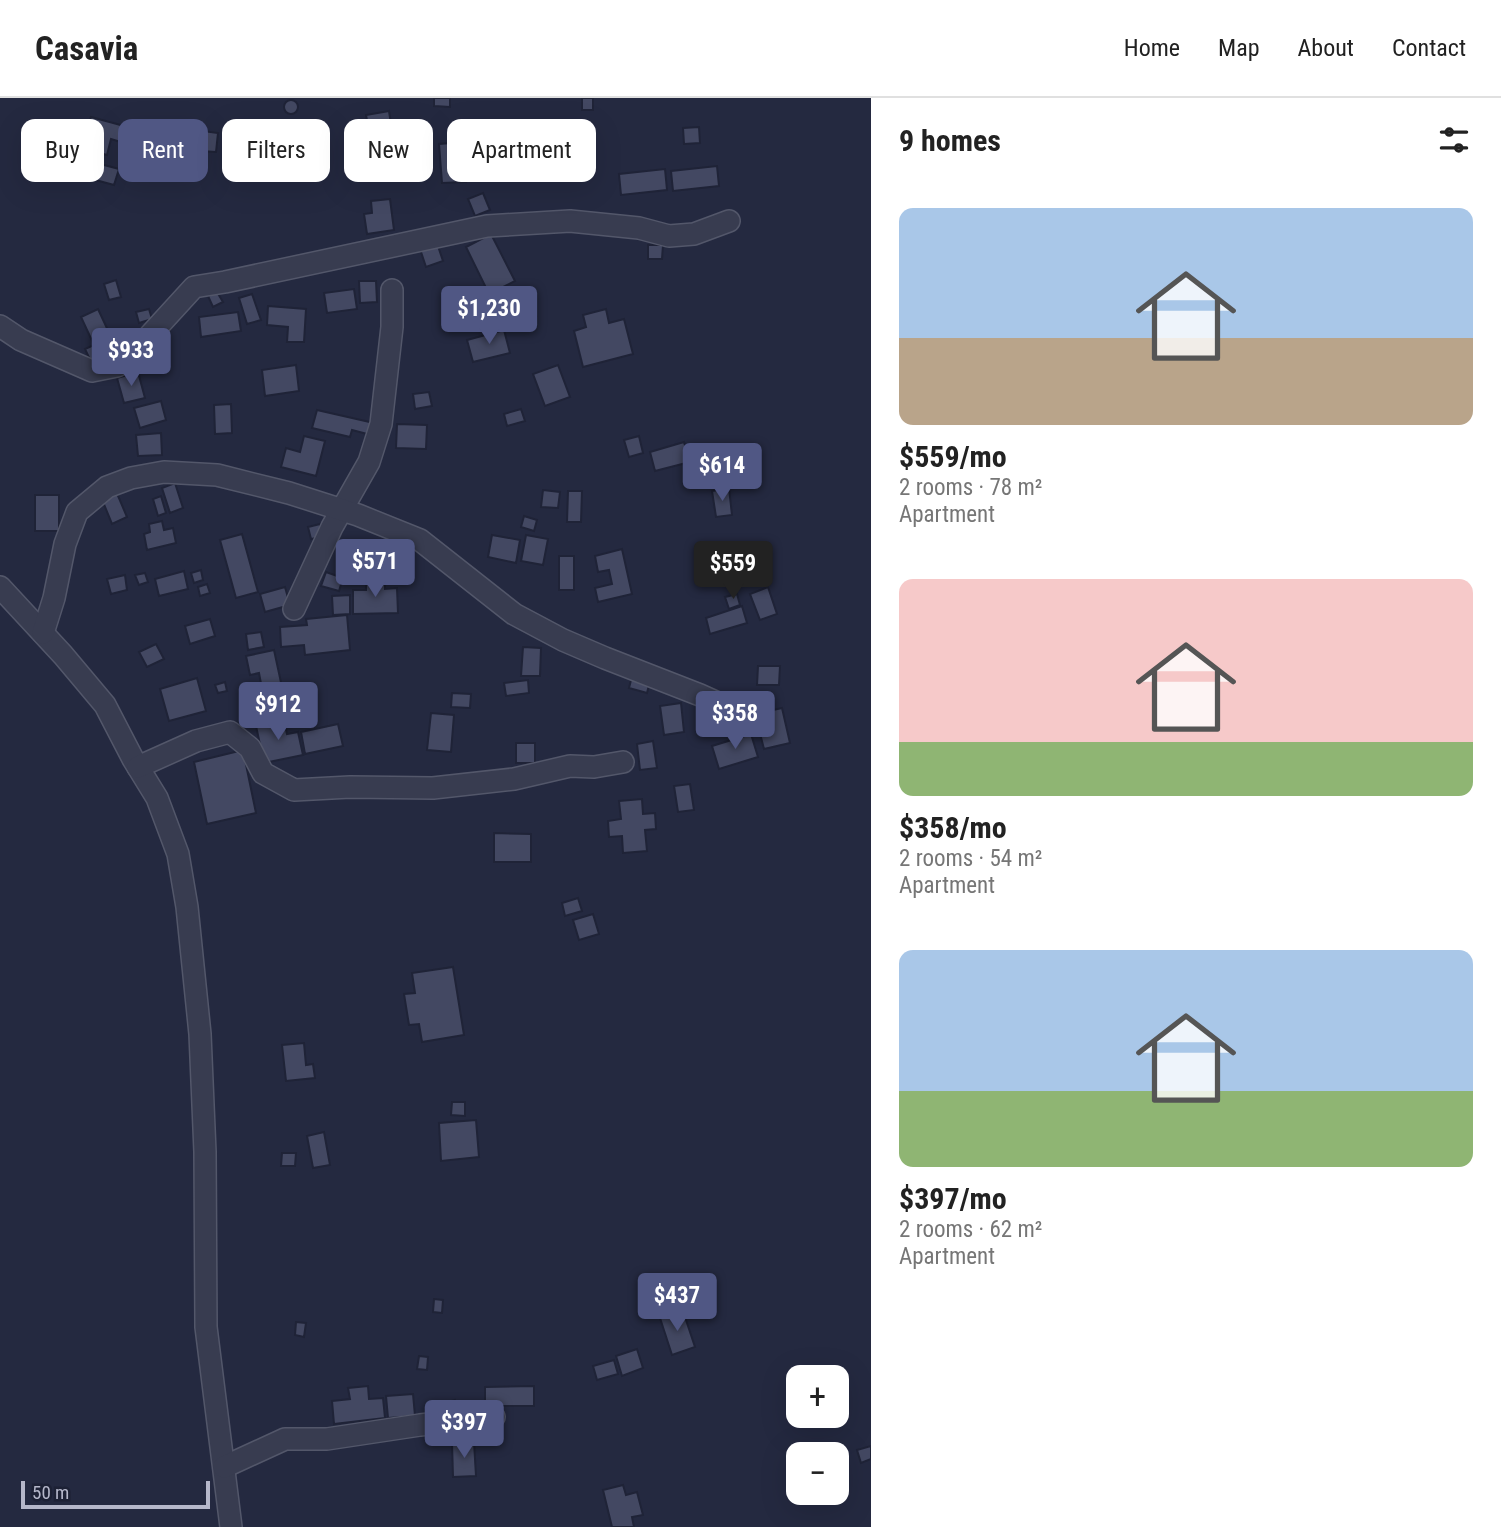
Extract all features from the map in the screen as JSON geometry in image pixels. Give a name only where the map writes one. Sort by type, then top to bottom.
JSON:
[{"type":"street","points":[[0,326],[21,340],[92,371],[117,366],[139,350],[194,287],[487,226],[570,221],[639,228],[669,236],[694,234],[729,221]]},
{"type":"street","points":[[294,609],[341,510],[369,462],[381,424],[392,327],[392,290]]},
{"type":"street","points":[[43,633],[54,598],[65,544],[77,512],[107,487],[131,478],[164,472],[217,475],[289,493],[358,515],[420,540],[514,614],[562,640],[730,709]]},
{"type":"street","points":[[0,587],[10,612],[43,633],[105,705],[157,798],[177,855],[187,907],[200,1034],[204,1126],[206,1327],[231,1527]]},
{"type":"street","points":[[138,767],[196,741],[230,732],[250,748],[263,774],[293,790],[350,787],[433,788],[514,779],[570,766],[594,767],[623,762]]},
{"type":"street","points":[[224,1467],[285,1440],[327,1439],[494,1417]]},
{"type":"building","points":[[434,98],[450,98],[450,107],[434,106]]},
{"type":"building","points":[[582,98],[593,98],[593,110],[582,110]]},
{"type":"building","points":[[288,100],[294,100],[298,107],[294,114],[288,114],[284,110],[284,104]]},
{"type":"building","points":[[389,111],[390,119],[367,119],[366,115]]},
{"type":"building","points":[[104,121],[118,124],[118,141],[111,139],[107,155],[104,154]]},
{"type":"building","points":[[699,127],[700,143],[684,144],[683,128]]},
{"type":"building","points":[[208,132],[218,133],[216,152],[208,152]]},
{"type":"building","points":[[447,143],[447,182],[466,182],[442,183],[439,144]]},
{"type":"building","points":[[104,165],[118,169],[114,185],[103,182]]},
{"type":"building","points":[[717,166],[719,186],[673,191],[671,171]]},
{"type":"building","points":[[665,169],[667,190],[621,195],[619,174]]},
{"type":"building","points":[[483,193],[490,210],[475,216],[468,199]]},
{"type":"building","points":[[390,199],[394,230],[367,234],[364,214],[372,213],[371,201]]},
{"type":"building","points":[[491,234],[515,281],[489,294],[466,247]]},
{"type":"building","points":[[437,243],[443,261],[426,267],[420,249]]},
{"type":"building","points":[[648,245],[663,245],[662,259],[648,259]]},
{"type":"building","points":[[116,280],[121,297],[109,300],[104,284]]},
{"type":"building","points":[[359,281],[376,281],[377,302],[360,303]]},
{"type":"building","points":[[354,289],[357,309],[327,313],[324,293]]},
{"type":"building","points":[[520,289],[536,316],[519,326],[503,299]]},
{"type":"building","points":[[217,292],[223,302],[213,307],[208,296]]},
{"type":"building","points":[[252,294],[261,320],[247,324],[239,298]]},
{"type":"building","points":[[268,306],[306,309],[304,342],[287,342],[288,327],[267,325]]},
{"type":"building","points":[[98,309],[119,354],[93,366],[85,349],[94,345],[81,317]]},
{"type":"building","points":[[149,309],[152,319],[139,323],[136,312]]},
{"type":"building","points":[[606,309],[609,323],[624,319],[633,354],[583,367],[574,331],[586,327],[583,315]]},
{"type":"building","points":[[238,312],[241,331],[201,337],[199,317]]},
{"type":"building","points":[[504,330],[510,353],[473,362],[467,340]]},
{"type":"building","points":[[296,365],[299,391],[265,396],[262,370]]},
{"type":"building","points":[[558,365],[570,397],[545,406],[533,374]]},
{"type":"building","points":[[138,372],[145,398],[124,403],[117,378]]},
{"type":"building","points":[[429,392],[432,406],[415,409],[413,394]]},
{"type":"building","points":[[161,401],[166,420],[140,428],[134,408]]},
{"type":"building","points":[[231,404],[232,433],[215,434],[214,405]]},
{"type":"building","points":[[521,409],[525,421],[507,426],[504,414]]},
{"type":"building","points":[[317,410],[374,423],[371,435],[352,430],[350,437],[312,428]]},
{"type":"building","points":[[397,424],[427,425],[426,449],[396,448]]},
{"type":"building","points":[[161,433],[162,455],[138,456],[136,435]]},
{"type":"building","points":[[304,436],[325,441],[316,476],[281,467],[286,448],[300,452]]},
{"type":"building","points":[[639,436],[643,453],[629,457],[624,440]]},
{"type":"building","points":[[684,442],[690,462],[655,471],[650,452]]},
{"type":"building","points":[[175,483],[183,508],[170,513],[162,488]]},
{"type":"building","points":[[729,488],[732,515],[716,517],[712,491]]},
{"type":"building","points":[[543,490],[560,492],[558,508],[541,507]]},
{"type":"building","points":[[116,491],[127,517],[112,524],[101,497]]},
{"type":"building","points":[[568,491],[582,491],[581,522],[567,522]]},
{"type":"building","points":[[35,495],[59,495],[59,531],[35,531]]},
{"type":"building","points":[[161,496],[166,513],[158,516],[153,499]]},
{"type":"building","points":[[524,516],[537,520],[534,531],[521,527]]},
{"type":"building","points":[[162,521],[164,530],[173,528],[176,543],[147,550],[144,534],[150,532],[149,524]]},
{"type":"building","points":[[320,524],[323,537],[311,539],[308,527]]},
{"type":"building","points":[[242,534],[258,592],[236,598],[220,540]]},
{"type":"building","points":[[492,535],[520,540],[516,563],[488,557]]},
{"type":"building","points":[[526,535],[548,539],[543,565],[521,561]]},
{"type":"building","points":[[622,549],[632,594],[598,602],[595,588],[612,584],[609,570],[598,572],[595,556]]},
{"type":"building","points":[[559,556],[574,556],[574,590],[559,590]]},
{"type":"building","points":[[201,570],[203,580],[194,583],[191,573]]},
{"type":"building","points":[[184,571],[188,589],[159,596],[155,579]]},
{"type":"building","points":[[326,572],[343,578],[339,591],[321,586]]},
{"type":"building","points":[[145,573],[148,582],[139,585],[135,575]]},
{"type":"building","points":[[125,575],[127,590],[111,594],[107,579]]},
{"type":"building","points":[[385,579],[385,589],[397,588],[398,613],[353,614],[353,590],[366,590],[366,580]]},
{"type":"building","points":[[207,584],[210,593],[200,596],[198,587]]},
{"type":"building","points":[[285,587],[290,605],[265,612],[260,594]]},
{"type":"building","points":[[768,587],[777,614],[760,620],[750,594]]},
{"type":"building","points":[[737,594],[740,605],[729,609],[725,597]]},
{"type":"building","points":[[350,595],[350,614],[333,615],[332,596]]},
{"type":"building","points":[[742,606],[747,623],[710,634],[706,618]]},
{"type":"building","points":[[347,615],[350,650],[305,655],[304,645],[281,647],[280,627],[307,625],[306,619]]},
{"type":"building","points":[[210,619],[215,636],[190,644],[185,626]]},
{"type":"building","points":[[261,632],[264,647],[248,650],[246,634]]},
{"type":"building","points":[[156,644],[164,659],[147,667],[139,652]]},
{"type":"building","points":[[523,647],[541,648],[540,676],[521,676]]},
{"type":"building","points":[[274,650],[285,701],[265,705],[259,673],[250,675],[246,656]]},
{"type":"building","points":[[758,666],[780,666],[779,685],[757,685]]},
{"type":"building","points":[[632,676],[650,681],[647,693],[629,688]]},
{"type":"building","points":[[197,678],[206,711],[169,721],[160,689]]},
{"type":"building","points":[[528,680],[529,693],[506,696],[504,683]]},
{"type":"building","points":[[225,682],[227,691],[218,693],[215,685]]},
{"type":"building","points":[[452,693],[471,694],[470,708],[451,707]]},
{"type":"building","points":[[681,703],[684,732],[664,735],[660,706]]},
{"type":"building","points":[[782,708],[790,743],[764,749],[755,714]]},
{"type":"building","points":[[720,709],[724,725],[711,728],[707,712]]},
{"type":"building","points":[[431,713],[454,715],[451,752],[427,750]]},
{"type":"building","points":[[284,720],[287,734],[298,732],[303,755],[264,763],[256,726]]},
{"type":"building","points":[[338,724],[343,746],[305,754],[301,732]]},
{"type":"building","points":[[751,734],[758,757],[719,769],[712,746]]},
{"type":"building","points":[[653,741],[657,768],[640,770],[637,744]]},
{"type":"building","points":[[516,743],[535,743],[535,763],[516,763]]},
{"type":"building","points":[[243,750],[256,813],[207,824],[194,762]]},
{"type":"building","points":[[690,784],[694,810],[678,812],[674,786]]},
{"type":"building","points":[[642,799],[643,814],[655,813],[656,829],[645,830],[647,851],[623,853],[622,836],[609,837],[608,821],[621,819],[619,801]]},
{"type":"building","points":[[494,833],[531,834],[531,862],[494,862]]},
{"type":"building","points":[[578,898],[582,911],[565,916],[562,903]]},
{"type":"building","points":[[593,914],[599,934],[579,940],[573,920]]},
{"type":"building","points":[[453,967],[464,1035],[422,1042],[419,1024],[409,1025],[404,994],[415,993],[412,973]]},
{"type":"building","points":[[304,1043],[306,1065],[313,1064],[315,1078],[286,1081],[282,1045]]},
{"type":"building","points":[[452,1102],[465,1102],[465,1116],[451,1115]]},
{"type":"building","points":[[476,1120],[479,1157],[441,1161],[439,1123]]},
{"type":"building","points":[[324,1132],[330,1165],[313,1168],[307,1136]]},
{"type":"building","points":[[282,1153],[296,1153],[295,1166],[281,1166]]},
{"type":"building","points":[[434,1299],[443,1300],[442,1313],[433,1312]]},
{"type":"building","points":[[683,1311],[695,1347],[672,1355],[660,1318]]},
{"type":"building","points":[[296,1322],[306,1323],[304,1337],[295,1335]]},
{"type":"building","points":[[637,1349],[643,1368],[622,1376],[616,1356]]},
{"type":"building","points":[[419,1356],[428,1357],[427,1370],[417,1369]]},
{"type":"building","points":[[614,1360],[618,1374],[597,1380],[593,1366]]},
{"type":"building","points":[[368,1386],[369,1399],[383,1398],[385,1418],[334,1424],[332,1401],[350,1399],[348,1388]]},
{"type":"building","points":[[534,1386],[534,1406],[485,1406],[485,1387]]},
{"type":"building","points":[[413,1394],[415,1416],[388,1418],[386,1396]]},
{"type":"building","points":[[455,1400],[458,1408],[447,1411],[445,1403]]},
{"type":"building","points":[[474,1442],[476,1476],[453,1477],[452,1443]]},
{"type":"building","points":[[871,1446],[871,1459],[861,1463],[857,1450]]},
{"type":"building","points":[[623,1485],[626,1495],[637,1492],[643,1515],[632,1517],[634,1527],[612,1527],[603,1490]]}]
